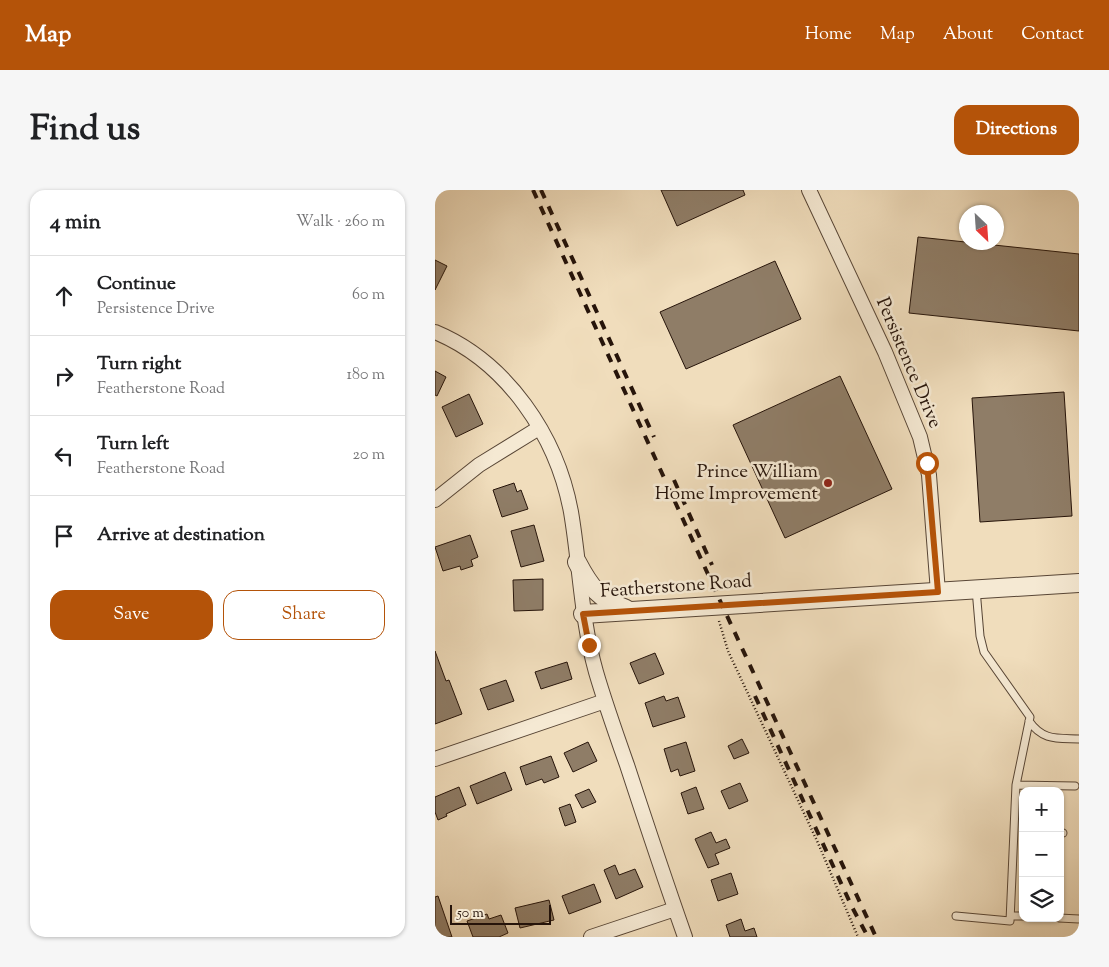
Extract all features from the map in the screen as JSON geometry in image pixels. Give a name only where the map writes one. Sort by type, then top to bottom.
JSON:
[{"type":"street","name":"Persistence Drive","points":[[809,190],[885,352],[920,437],[929,475],[938,592]]},
{"type":"street","points":[[435,332],[462,346],[503,378],[539,428],[554,456],[564,483],[571,511],[583,614]]},
{"type":"street","points":[[435,500],[479,465],[539,428]]},
{"type":"street","points":[[577,562],[590,585],[601,598],[632,611]]},
{"type":"street","name":"Featherstone Road","points":[[685,937],[605,701],[593,662],[583,614],[1079,582]]},
{"type":"street","points":[[435,758],[605,701]]},
{"type":"street","points":[[591,937],[675,909]]},
{"type":"lane","points":[[956,916],[1010,921],[1016,785],[1030,717],[984,652],[980,636],[976,589]]},
{"type":"lane","points":[[1029,721],[1036,731],[1050,738],[1079,739]]},
{"type":"lane","points":[[1016,785],[1075,786]]},
{"type":"lane","points":[[1014,831],[1019,831]]},
{"type":"lane","points":[[1011,916],[1019,916]]},
{"type":"lane","points":[[1064,918],[1079,919]]},
{"type":"path","points":[[716,606],[728,651],[818,842],[858,937]]},
{"type":"building","points":[[661,190],[743,190],[745,195],[677,226]]},
{"type":"building","points":[[918,237],[959,241],[959,250],[1004,250],[1004,246],[1079,254],[1079,331],[909,313]]},
{"type":"building","points":[[435,260],[447,266],[435,290]]},
{"type":"building","points":[[775,261],[801,319],[686,369],[660,312]]},
{"type":"building","points":[[435,371],[446,377],[437,396],[435,395]]},
{"type":"building","points":[[840,376],[892,489],[785,538],[733,425]]},
{"type":"building","points":[[1064,392],[1072,516],[980,522],[972,398]]},
{"type":"building","points":[[469,394],[483,424],[456,437],[442,407]]},
{"type":"building","points":[[514,483],[517,492],[521,490],[528,509],[502,517],[493,490]]},
{"type":"building","points":[[534,525],[544,561],[521,567],[511,531]]},
{"type":"building","points":[[470,535],[478,557],[471,560],[473,566],[461,570],[460,566],[443,571],[435,547]]},
{"type":"building","points":[[543,579],[543,610],[514,611],[513,580]]},
{"type":"building","points":[[435,651],[446,681],[449,680],[462,714],[435,724]]},
{"type":"building","points":[[655,653],[664,674],[639,684],[630,663]]},
{"type":"building","points":[[567,662],[572,679],[541,689],[535,672]]},
{"type":"building","points":[[506,680],[514,701],[488,710],[480,689]]},
{"type":"building","points":[[664,696],[666,701],[678,697],[685,717],[653,727],[645,703]]},
{"type":"building","points":[[742,739],[749,753],[734,759],[728,746]]},
{"type":"building","points":[[588,742],[597,761],[573,772],[564,753]]},
{"type":"building","points":[[686,742],[695,771],[680,776],[678,769],[671,772],[664,749]]},
{"type":"building","points":[[551,756],[559,777],[544,783],[542,779],[526,785],[520,767]]},
{"type":"building","points":[[505,772],[512,790],[477,804],[470,786]]},
{"type":"building","points":[[740,783],[748,801],[729,809],[721,791]]},
{"type":"building","points":[[459,787],[466,805],[446,814],[447,816],[438,820],[435,812],[435,797]]},
{"type":"building","points":[[696,787],[704,809],[688,814],[681,793]]},
{"type":"building","points":[[589,789],[596,802],[582,808],[575,795]]},
{"type":"building","points":[[570,804],[576,822],[565,826],[559,808]]},
{"type":"building","points":[[711,832],[716,843],[726,839],[730,848],[715,854],[719,864],[708,868],[695,839]]},
{"type":"building","points":[[615,865],[619,875],[635,869],[643,887],[616,899],[604,870]]},
{"type":"building","points":[[731,873],[738,894],[718,901],[711,880]]},
{"type":"building","points":[[594,884],[601,902],[569,914],[562,896]]},
{"type":"building","points":[[438,896],[452,937],[435,937],[435,897]]},
{"type":"building","points":[[549,900],[554,920],[520,928],[515,908]]},
{"type":"building","points":[[487,914],[489,919],[501,915],[508,933],[499,937],[473,937],[467,921]]},
{"type":"building","points":[[741,919],[745,931],[754,928],[757,937],[730,937],[726,925]]},
{"type":"railway","points":[[533,190],[876,937]]},
{"type":"railway","points":[[541,190],[654,437]]},
{"type":"railway","points":[[674,480],[712,565]]},
{"type":"railway","points":[[755,696],[852,907],[868,937]]},
{"type":"place","name":"Prince William Home Improvement","points":[[828,483]]},
{"type":"route","points":[[589,645],[583,614],[938,592],[927,463]]}]
